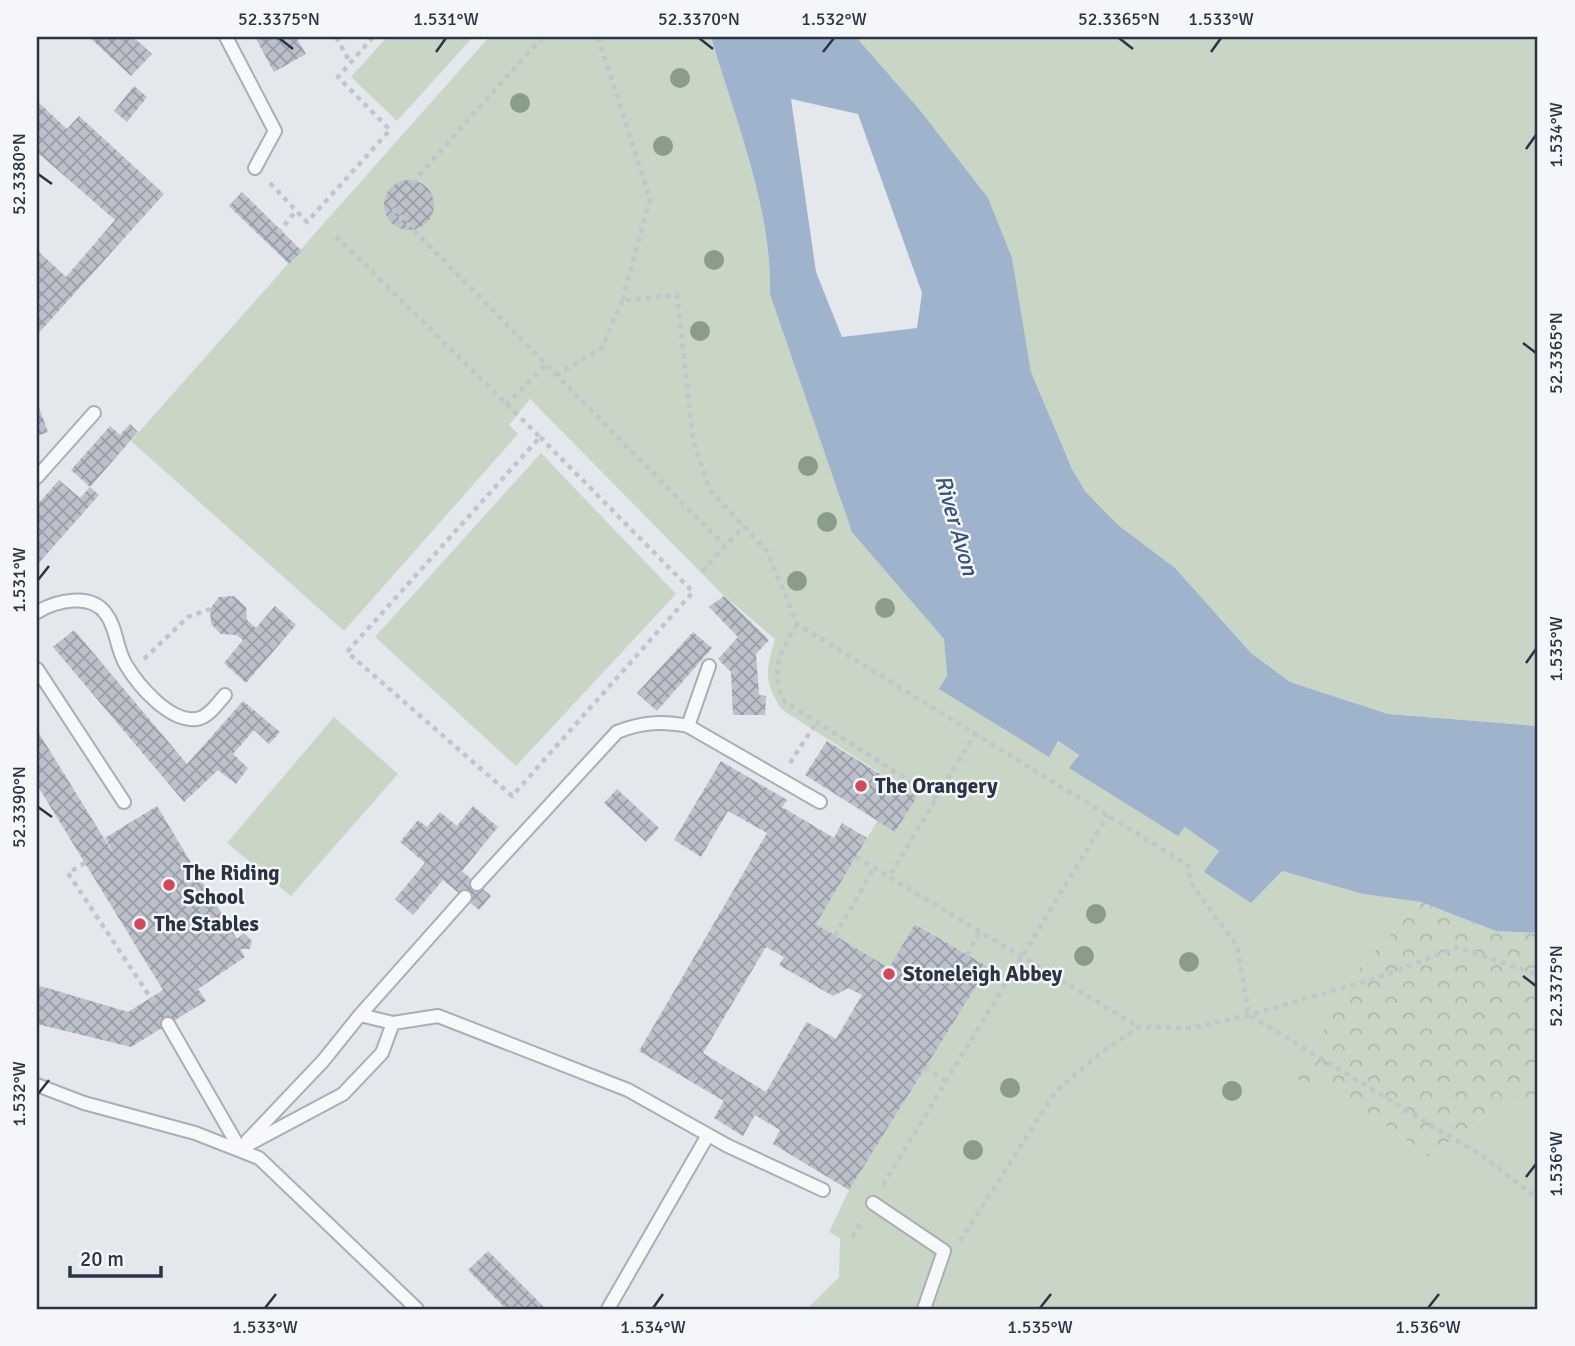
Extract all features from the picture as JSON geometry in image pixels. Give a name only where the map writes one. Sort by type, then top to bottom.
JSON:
[{"type":"lane","points":[[226,37],[275,131],[255,168]]},
{"type":"lane","points":[[37,477],[94,413]]},
{"type":"lane","points":[[37,612],[54,602],[88,601],[106,612],[124,662],[148,695],[178,715],[196,719],[207,715],[225,695]]},
{"type":"lane","points":[[688,726],[709,666]]},
{"type":"lane","points":[[37,669],[124,802]]},
{"type":"lane","points":[[477,884],[617,732],[636,724],[663,722],[688,726],[820,802]]},
{"type":"lane","points":[[240,1149],[323,1060],[465,897]]},
{"type":"lane","points":[[360,1015],[393,1023],[438,1016],[628,1090],[708,1135],[823,1190]]},
{"type":"lane","points":[[240,1149],[344,1094],[382,1053],[393,1023]]},
{"type":"lane","points":[[168,1024],[240,1149]]},
{"type":"lane","points":[[37,1085],[84,1103],[195,1133],[259,1158],[417,1309]]},
{"type":"lane","points":[[608,1309],[708,1135]]},
{"type":"lane","points":[[873,1203],[944,1251],[924,1309]]},
{"type":"path","points":[[336,37],[350,62]]},
{"type":"path","points":[[255,168],[307,222],[390,130],[338,76],[373,37]]},
{"type":"path","points":[[542,37],[391,207],[724,545]]},
{"type":"path","points":[[556,375],[602,348],[622,301],[650,199],[598,37]]},
{"type":"path","points":[[278,233],[296,211]]},
{"type":"path","points":[[336,236],[540,437],[693,592],[512,796],[347,652],[540,437]]},
{"type":"path","points":[[622,301],[677,295],[693,440],[710,490],[767,551],[797,624],[1188,865],[1190,882],[1237,947],[1249,1015],[1484,1157],[1538,1199]]},
{"type":"path","points":[[506,405],[546,364]]},
{"type":"path","points":[[702,571],[744,526]]},
{"type":"path","points":[[131,672],[188,617],[210,609]]},
{"type":"path","points":[[797,624],[783,647],[775,672],[777,688],[785,702],[937,798]]},
{"type":"path","points":[[789,765],[816,723]]},
{"type":"path","points":[[890,877],[976,733]]},
{"type":"path","points":[[852,1237],[1108,815]]},
{"type":"path","points":[[856,857],[1139,1027],[1192,1028],[1249,1015],[1377,978],[1458,947],[1538,975]]},
{"type":"path","points":[[85,863],[68,873],[168,1024]]},
{"type":"path","points":[[835,936],[874,868]]},
{"type":"path","points":[[967,955],[980,931]]},
{"type":"path","points":[[944,1251],[962,1239],[1056,1091],[1097,1055],[1139,1027]]},
{"type":"path","points":[[925,1068],[947,1082]]},
{"type":"green space","points":[[387,37],[473,37],[397,121],[351,77]]},
{"type":"green space","points":[[489,37],[711,37],[759,197],[769,262],[770,295],[926,617],[944,639],[947,676],[1049,756],[1057,741],[1079,755],[1070,768],[1178,835],[1184,826],[1219,851],[1204,873],[1282,871],[1363,894],[1421,902],[1357,970],[1299,1079],[1366,1113],[1398,1133],[1428,1157],[1504,1103],[1538,1102],[1538,1309],[807,1309],[839,1277],[840,1238],[829,1232],[849,1190],[988,967],[916,924],[889,968],[816,924],[878,820],[896,831],[917,797],[781,709],[771,690],[768,675],[775,639],[722,594],[530,399],[509,425],[518,434],[344,631],[131,441]]},
{"type":"green space","points":[[856,37],[1538,37],[1538,726],[1388,714],[1290,682],[1251,653],[1175,568],[1118,525],[1085,491],[1072,469],[1031,372],[1012,258],[919,109]]},
{"type":"green space","points":[[541,453],[676,594],[516,766],[375,637]]},
{"type":"green space","points":[[334,717],[398,774],[291,896],[227,843]]},
{"type":"green space","points":[[1421,902],[1496,931],[1538,933],[1538,1102],[1504,1103],[1428,1157],[1398,1133],[1366,1113],[1298,1079],[1357,970]]},
{"type":"water","name":"River Avon","points":[[711,37],[856,37],[919,109],[988,198],[1012,258],[1031,372],[1072,469],[1085,491],[1118,525],[1175,568],[1251,653],[1290,682],[1388,714],[1538,726],[1538,933],[1496,931],[1421,902],[1363,894],[1282,871],[1251,903],[1204,872],[1219,851],[1185,827],[1178,836],[1069,768],[1079,755],[1058,741],[1049,757],[939,689],[947,676],[944,639],[852,532],[770,294],[769,262],[759,197]],"holes":[[[791,99],[858,114],[922,293],[917,328],[842,337],[816,272]]]},
{"type":"building","points":[[89,37],[133,37],[152,54],[131,76]]},
{"type":"building","points":[[255,37],[296,37],[306,54],[274,72]]},
{"type":"building","points":[[134,86],[147,97],[127,122],[114,111]]},
{"type":"building","points":[[37,101],[67,129],[79,116],[164,194],[37,335],[37,250],[66,277],[115,220],[37,152]]},
{"type":"building","points":[[409,180],[427,187],[434,205],[427,223],[409,230],[391,223],[384,205],[391,187]]},
{"type":"building","points":[[242,192],[302,251],[289,264],[229,206]]},
{"type":"building","points":[[37,402],[48,432],[37,436]]},
{"type":"building","points":[[130,424],[138,432],[90,487],[71,470],[110,426],[120,435]]},
{"type":"building","points":[[59,480],[80,498],[90,487],[99,495],[37,565],[37,505]]},
{"type":"building","points":[[234,596],[246,607],[247,620],[256,628],[275,606],[296,625],[246,683],[224,663],[243,640],[236,635],[221,634],[211,624],[210,609],[219,597]]},
{"type":"building","points":[[724,596],[769,640],[756,654],[759,695],[766,696],[765,715],[733,715],[731,672],[718,659],[738,637],[709,607]]},
{"type":"building","points":[[74,630],[187,764],[243,701],[280,732],[269,744],[254,730],[233,754],[248,768],[236,784],[218,770],[184,802],[53,647]]},
{"type":"building","points":[[693,632],[712,648],[657,711],[637,693]]},
{"type":"building","points":[[37,730],[116,858],[105,838],[157,806],[237,939],[244,933],[252,941],[250,949],[240,949],[245,957],[198,989],[206,1001],[131,1047],[37,1024],[37,985],[128,1012],[163,990],[37,785]]},
{"type":"building","name":"The Orangery","points":[[827,741],[917,797],[895,832],[805,775]]},
{"type":"building","name":"Stoneleigh Abbey","points":[[721,761],[787,800],[782,807],[834,838],[842,823],[867,838],[816,924],[889,968],[915,924],[988,967],[849,1190],[773,1144],[780,1130],[755,1115],[743,1136],[714,1118],[724,1101],[639,1051],[767,833],[728,811],[701,857],[674,840]],"holes":[[[766,947],[784,957],[779,965],[833,996],[848,988],[862,995],[836,1039],[807,1022],[766,1092],[703,1053]]]},
{"type":"building","points":[[617,789],[659,828],[646,842],[604,803]]},
{"type":"building","points":[[473,806],[498,827],[462,871],[491,896],[479,910],[443,880],[413,915],[395,899],[425,863],[400,842],[418,820],[427,827],[440,812],[457,826]]},
{"type":"building","points":[[488,1251],[546,1309],[506,1309],[468,1270]]},
{"type":"place","name":"The Orangery","points":[[861,786]]},
{"type":"place","name":"The Riding School","points":[[169,885]]},
{"type":"place","name":"The Stables","points":[[140,924]]},
{"type":"place","name":"Stoneleigh Abbey","points":[[889,974]]}]
